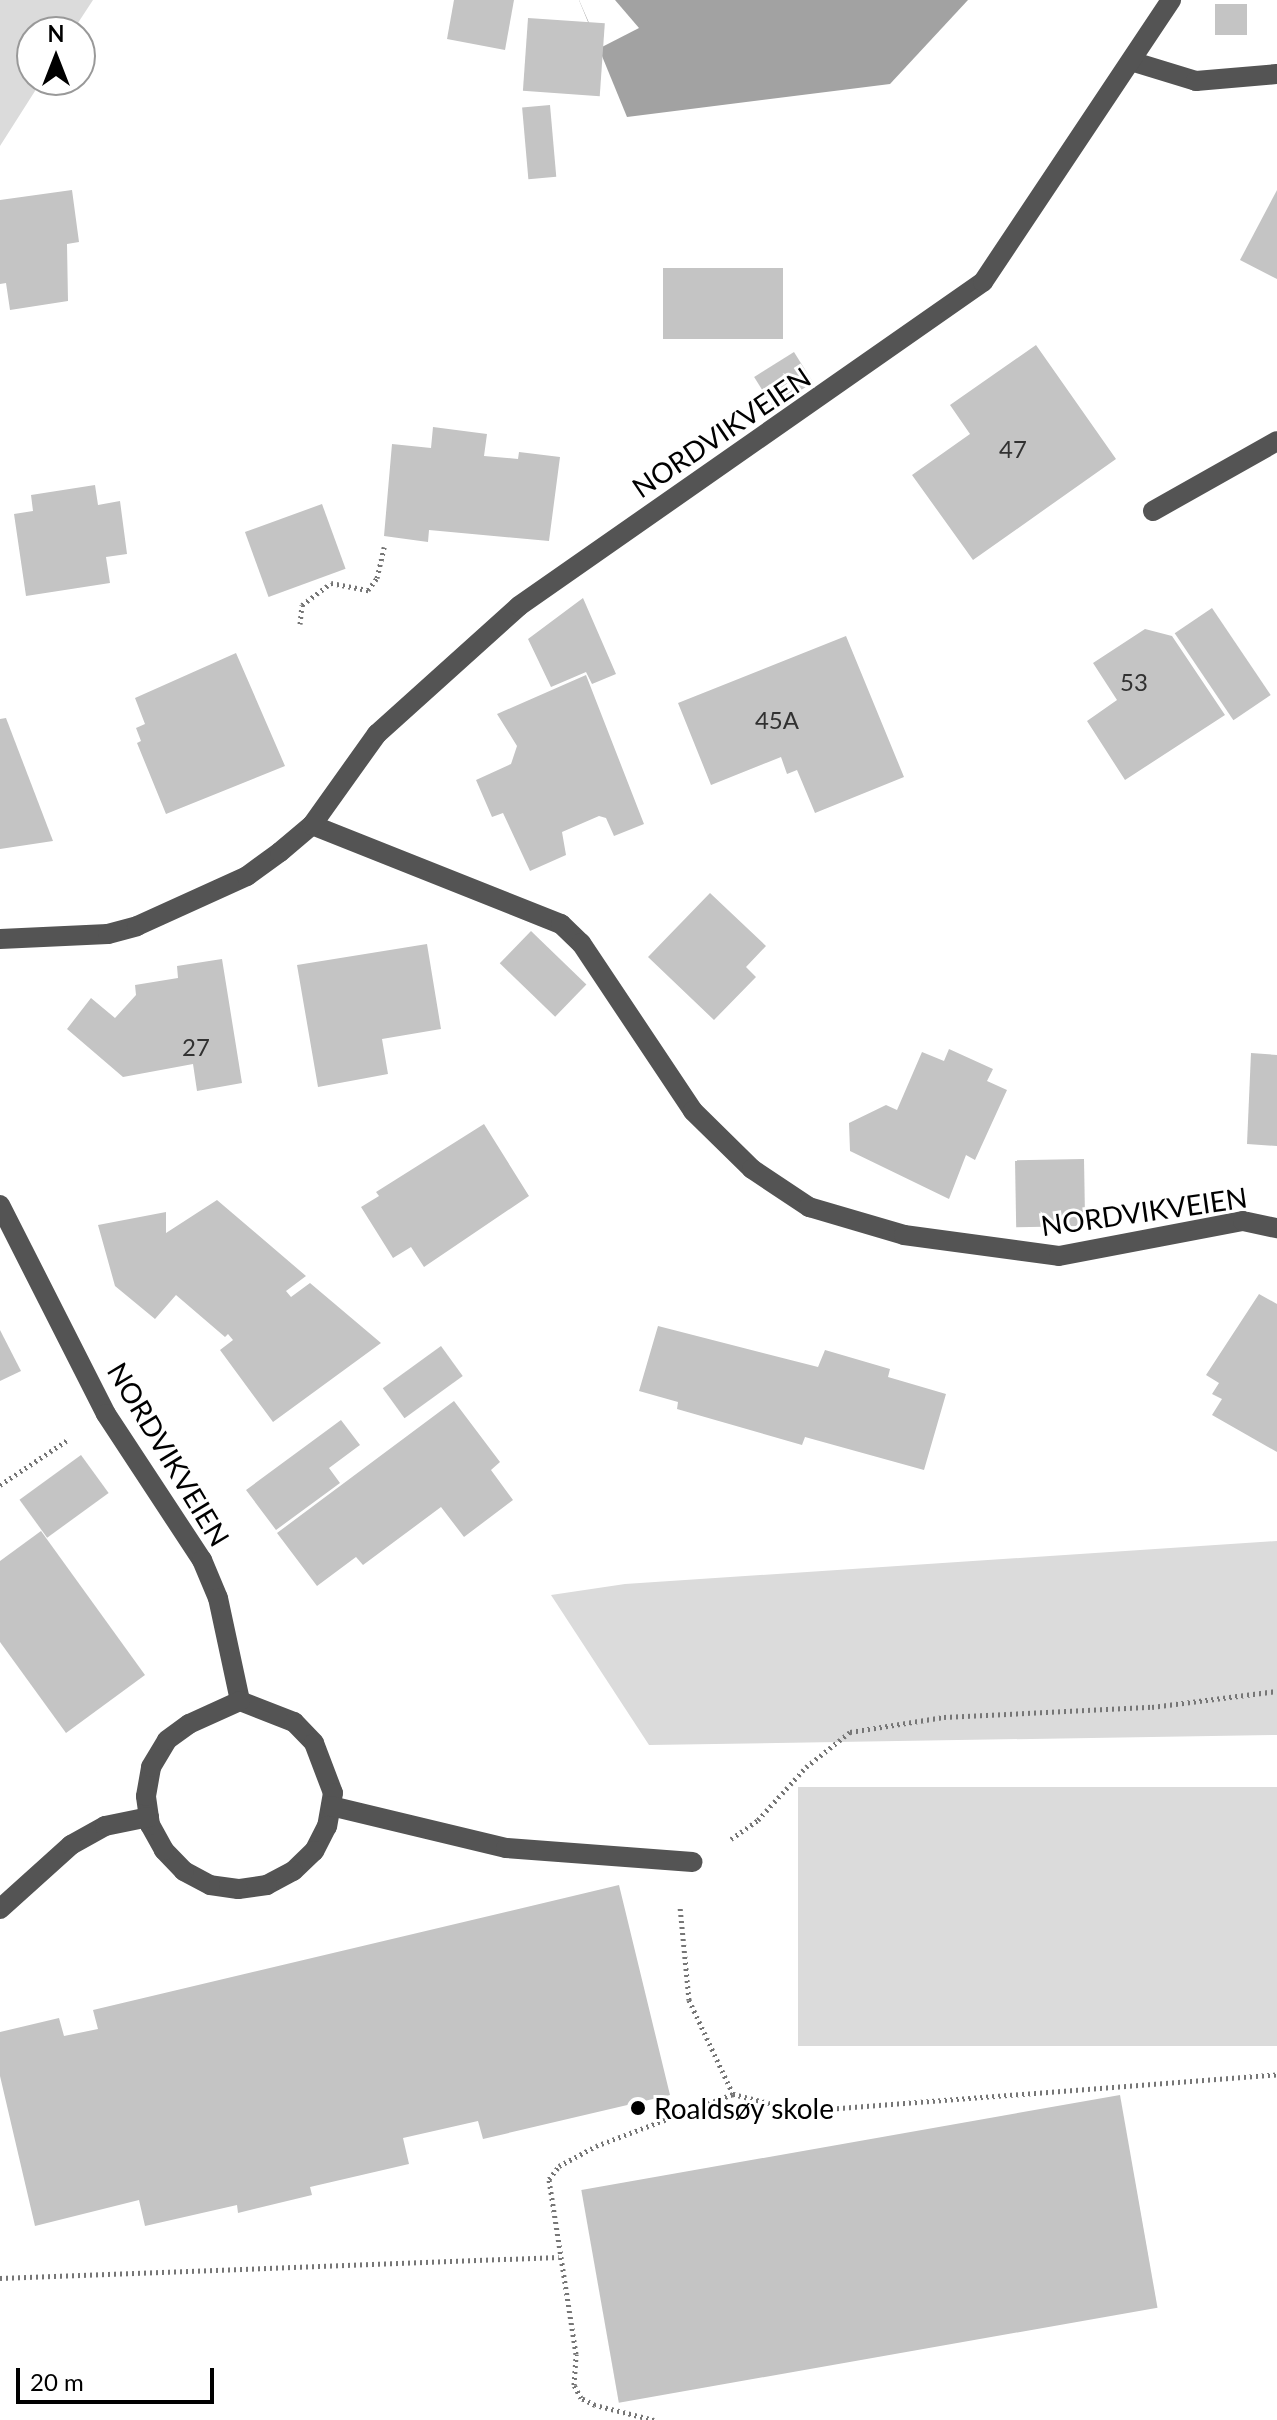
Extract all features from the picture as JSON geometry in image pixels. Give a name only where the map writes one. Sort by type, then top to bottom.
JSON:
[{"type":"street","name":"NORDVIKVEIEN","points":[[0,939],[108,934],[137,926],[247,876],[312,825],[357,755],[519,606],[983,282],[1134,62],[1171,0]]},
{"type":"street","points":[[1134,62],[1166,76],[1196,81],[1277,74]]},
{"type":"street","points":[[1153,511],[1277,441]]},
{"type":"street","name":"NORDVIKVEIEN","points":[[312,825],[538,910],[561,924],[581,943],[693,1111],[752,1169],[809,1207],[904,1235],[1059,1256],[1243,1221],[1277,1228]]},
{"type":"street","name":"NORDVIKVEIEN","points":[[0,1205],[106,1414],[202,1560],[218,1598],[240,1701]]},
{"type":"street","points":[[240,1701],[294,1722],[314,1743],[327,1768],[331,1806],[314,1851],[293,1871],[267,1885],[238,1889],[210,1885],[184,1871],[164,1850],[149,1817],[151,1767],[167,1740],[189,1724],[240,1701]]},
{"type":"street","points":[[331,1806],[506,1848],[692,1862]]},
{"type":"street","points":[[0,1909],[71,1845],[105,1826],[149,1817]]},
{"type":"path","points":[[300,624],[302,605],[331,583],[368,590],[377,578],[384,547]]},
{"type":"path","points":[[0,1485],[106,1414]]},
{"type":"path","points":[[733,2094],[689,2000],[680,1880],[692,1862],[758,1820],[806,1767],[850,1732],[944,1717],[1152,1707],[1277,1691]]},
{"type":"path","points":[[654,2420],[581,2398],[574,2385],[576,2354],[549,2179],[559,2166],[596,2146],[733,2094],[801,2111],[1277,2074]]},
{"type":"path","points":[[0,2278],[559,2257]]},
{"type":"shaded area","points":[[0,0],[93,0],[82,16],[16,16],[16,96],[32,96],[0,146]]},
{"type":"shaded area","points":[[579,0],[968,0],[890,84],[627,117]]},
{"type":"shaded area","points":[[1277,1541],[1277,1735],[649,1745],[551,1595],[625,1584]]},
{"type":"shaded area","points":[[798,1787],[1277,1787],[1277,2046],[798,2046]]},
{"type":"pier","points":[[579,0],[615,0],[639,28],[600,48]]},
{"type":"building","points":[[454,0],[514,0],[505,50],[447,39]]},
{"type":"building","points":[[1215,4],[1247,4],[1247,35],[1215,35]]},
{"type":"building","points":[[528,18],[605,23],[600,96],[523,91]]},
{"type":"building","points":[[550,105],[556,177],[528,179],[522,107]]},
{"type":"building","points":[[72,190],[79,242],[67,244],[68,301],[10,310],[6,283],[0,284],[0,200]]},
{"type":"building","points":[[1277,190],[1277,279],[1240,260]]},
{"type":"building","points":[[663,268],[783,268],[783,339],[663,339]]},
{"type":"building","points":[[1036,345],[1116,459],[973,560],[912,475],[970,434],[950,405]]},
{"type":"building","points":[[794,352],[813,383],[773,407],[754,377]]},
{"type":"building","points":[[433,427],[487,434],[484,456],[518,459],[519,452],[560,457],[549,541],[429,530],[428,542],[384,536],[392,444],[431,448]]},
{"type":"building","points":[[95,485],[98,505],[120,501],[127,554],[106,557],[110,583],[26,596],[14,514],[33,511],[31,495]]},
{"type":"building","points":[[322,504],[346,569],[269,597],[245,532]]},
{"type":"building","points":[[583,598],[616,674],[592,684],[586,672],[551,687],[528,639]]},
{"type":"building","points":[[1212,608],[1271,695],[1233,720],[1175,633]]},
{"type":"building","points":[[1145,629],[1172,636],[1225,715],[1125,780],[1087,721],[1117,700],[1093,663]]},
{"type":"building","points":[[846,636],[904,777],[815,813],[797,770],[787,774],[781,757],[711,785],[678,703]]},
{"type":"building","points":[[236,653],[285,766],[166,814],[137,743],[141,741],[136,728],[145,724],[135,698]]},
{"type":"building","points":[[586,675],[644,824],[614,836],[606,818],[599,816],[562,832],[566,855],[530,871],[503,813],[492,817],[476,780],[511,764],[517,746],[497,714]]},
{"type":"building","points":[[6,718],[53,841],[0,849],[0,719]]},
{"type":"building","points":[[710,893],[766,946],[746,967],[756,977],[714,1020],[648,957]]},
{"type":"building","points":[[531,931],[586,984],[555,1017],[500,963]]},
{"type":"building","points":[[427,944],[441,1029],[382,1039],[388,1074],[318,1087],[297,965]]},
{"type":"building","points":[[222,959],[242,1083],[197,1091],[193,1064],[123,1077],[67,1029],[91,998],[115,1018],[136,995],[135,985],[178,978],[177,966]]},
{"type":"building","points":[[949,1049],[993,1069],[987,1081],[1007,1090],[975,1160],[966,1155],[949,1199],[850,1151],[849,1123],[886,1105],[897,1110],[922,1052],[944,1061]]},
{"type":"building","points":[[1251,1053],[1277,1055],[1277,1146],[1247,1144]]},
{"type":"building","points":[[484,1124],[529,1196],[424,1267],[411,1247],[393,1258],[361,1207],[379,1196],[376,1192]]},
{"type":"building","points":[[1084,1159],[1085,1226],[1016,1227],[1015,1160]]},
{"type":"building","points":[[217,1200],[306,1276],[286,1291],[291,1297],[310,1283],[381,1343],[273,1422],[220,1350],[233,1340],[228,1334],[225,1337],[176,1295],[155,1319],[115,1286],[98,1225],[166,1212],[166,1233]]},
{"type":"building","points":[[1259,1294],[1277,1304],[1277,1452],[1212,1415],[1222,1399],[1212,1394],[1219,1383],[1206,1375]]},
{"type":"building","points":[[658,1326],[818,1367],[825,1350],[890,1369],[888,1377],[946,1394],[924,1470],[805,1437],[802,1445],[677,1409],[678,1402],[639,1391]]},
{"type":"building","points":[[0,1330],[21,1371],[0,1381]]},
{"type":"building","points":[[441,1346],[463,1376],[404,1418],[383,1388]]},
{"type":"building","points":[[454,1401],[500,1462],[491,1470],[513,1500],[464,1537],[441,1507],[363,1565],[356,1557],[317,1586],[277,1533]]},
{"type":"building","points":[[341,1420],[360,1445],[329,1468],[340,1483],[276,1530],[246,1490]]},
{"type":"building","points":[[81,1455],[109,1493],[47,1538],[20,1500]]},
{"type":"building","points":[[41,1531],[145,1675],[66,1733],[0,1642],[0,1561]]},
{"type":"building","points":[[619,1885],[670,2095],[483,2139],[478,2121],[403,2138],[409,2164],[310,2187],[312,2195],[238,2213],[237,2205],[145,2226],[139,2200],[35,2226],[0,2076],[0,2032],[59,2018],[64,2036],[98,2029],[93,2010]]},
{"type":"building","points":[[1120,2095],[1158,2308],[619,2403],[581,2190]]},
{"type":"place","name":"Roaldsøy skole","points":[[638,2108]]}]
